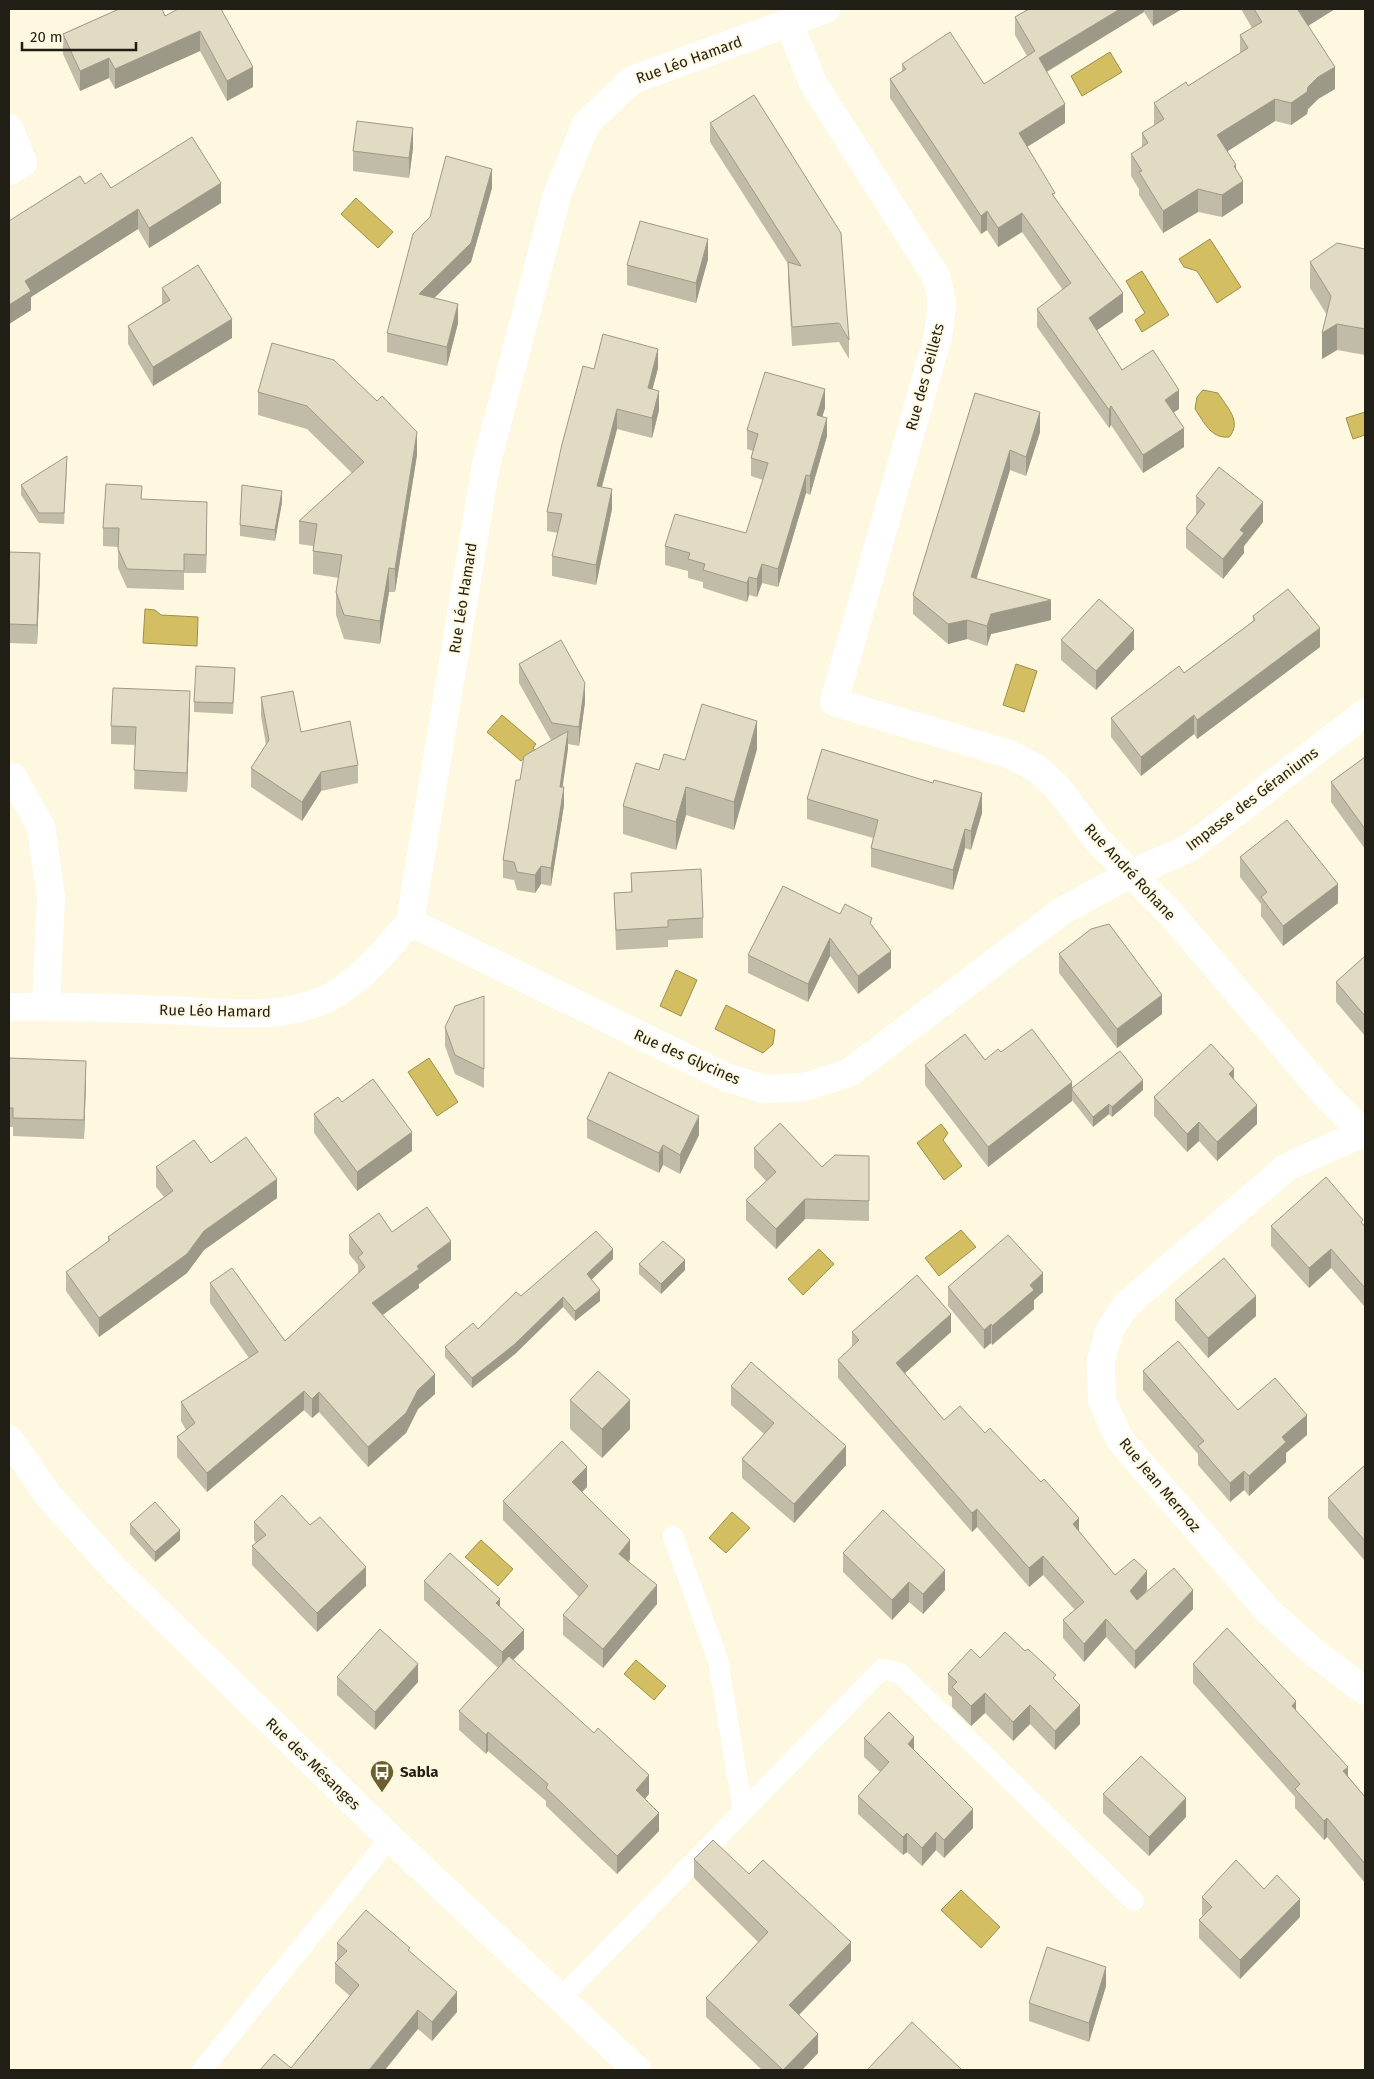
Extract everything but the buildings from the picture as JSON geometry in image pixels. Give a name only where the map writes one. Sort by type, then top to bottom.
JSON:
[{"type":"street","name":"Rue Léo Hamard","points":[[9,1007],[46,1006],[266,1014],[304,1007],[339,992],[383,954],[410,922],[486,464],[558,192],[586,124],[632,80],[826,9]]},
{"type":"street","name":"Rue des Oeillets","points":[[789,23],[813,83],[937,278],[942,304],[938,336],[834,702]]},
{"type":"street","points":[[9,128],[23,163],[9,171]]},
{"type":"street","name":"Rue André Rohane","points":[[834,702],[1009,754],[1036,768],[1056,786],[1099,842],[1171,914],[1323,1092],[1365,1134]]},
{"type":"street","name":"Impasse des Géraniums","points":[[1132,873],[1188,849],[1365,713]]},
{"type":"street","points":[[13,776],[41,828],[51,897],[46,1006]]},
{"type":"street","name":"Rue des Glycines","points":[[410,922],[725,1077],[765,1089],[804,1087],[849,1073],[1062,910],[1132,873]]},
{"type":"street","name":"Rue Jean Mermoz","points":[[1365,1134],[1287,1167],[1127,1304],[1110,1329],[1101,1360],[1102,1401],[1120,1440],[1270,1613],[1316,1653],[1365,1691]]},
{"type":"street","name":"Rue des Mésanges","points":[[9,1439],[48,1495],[115,1570],[390,1838],[637,2070]]},
{"type":"lane","points":[[673,1536],[718,1660],[743,1811]]},
{"type":"lane","points":[[561,1998],[882,1669],[900,1673],[1134,1901]]},
{"type":"lane","points":[[202,2070],[390,1838]]},
{"type":"shaded area","points":[[1110,52],[1122,72],[1082,96],[1071,76]]},
{"type":"shaded area","points":[[356,198],[393,232],[378,248],[341,214]]},
{"type":"shaded area","points":[[1210,239],[1241,287],[1217,303],[1197,271],[1184,267],[1179,259]]},
{"type":"shaded area","points":[[1142,271],[1169,315],[1142,332],[1135,320],[1145,313],[1126,281]]},
{"type":"shaded area","points":[[1203,390],[1218,393],[1232,414],[1234,426],[1229,437],[1217,435],[1209,429],[1195,409],[1197,397]]},
{"type":"shaded area","points":[[1365,412],[1365,435],[1353,439],[1346,418]]},
{"type":"shaded area","points":[[145,609],[155,610],[161,615],[198,617],[197,646],[143,643]]},
{"type":"shaded area","points":[[1016,664],[1037,671],[1024,712],[1003,705]]},
{"type":"shaded area","points":[[502,715],[536,744],[533,748],[535,750],[521,761],[487,732]]},
{"type":"shaded area","points":[[676,970],[697,980],[681,1016],[660,1006]]},
{"type":"shaded area","points":[[726,1005],[775,1030],[773,1044],[763,1053],[715,1029]]},
{"type":"shaded area","points":[[429,1058],[458,1102],[437,1116],[408,1072]]},
{"type":"shaded area","points":[[941,1124],[948,1133],[943,1140],[962,1166],[944,1180],[917,1143]]},
{"type":"shaded area","points":[[961,1230],[976,1247],[939,1276],[925,1258]]},
{"type":"shaded area","points":[[819,1249],[834,1264],[803,1295],[788,1279]]},
{"type":"shaded area","points":[[732,1512],[750,1528],[726,1553],[709,1538]]},
{"type":"shaded area","points":[[481,1540],[513,1569],[498,1586],[465,1557]]},
{"type":"shaded area","points":[[636,1660],[666,1686],[654,1700],[624,1674]]},
{"type":"shaded area","points":[[961,1890],[1000,1927],[981,1948],[941,1910]]},
{"type":"place","name":"Sabla","points":[[382,1793]]}]
